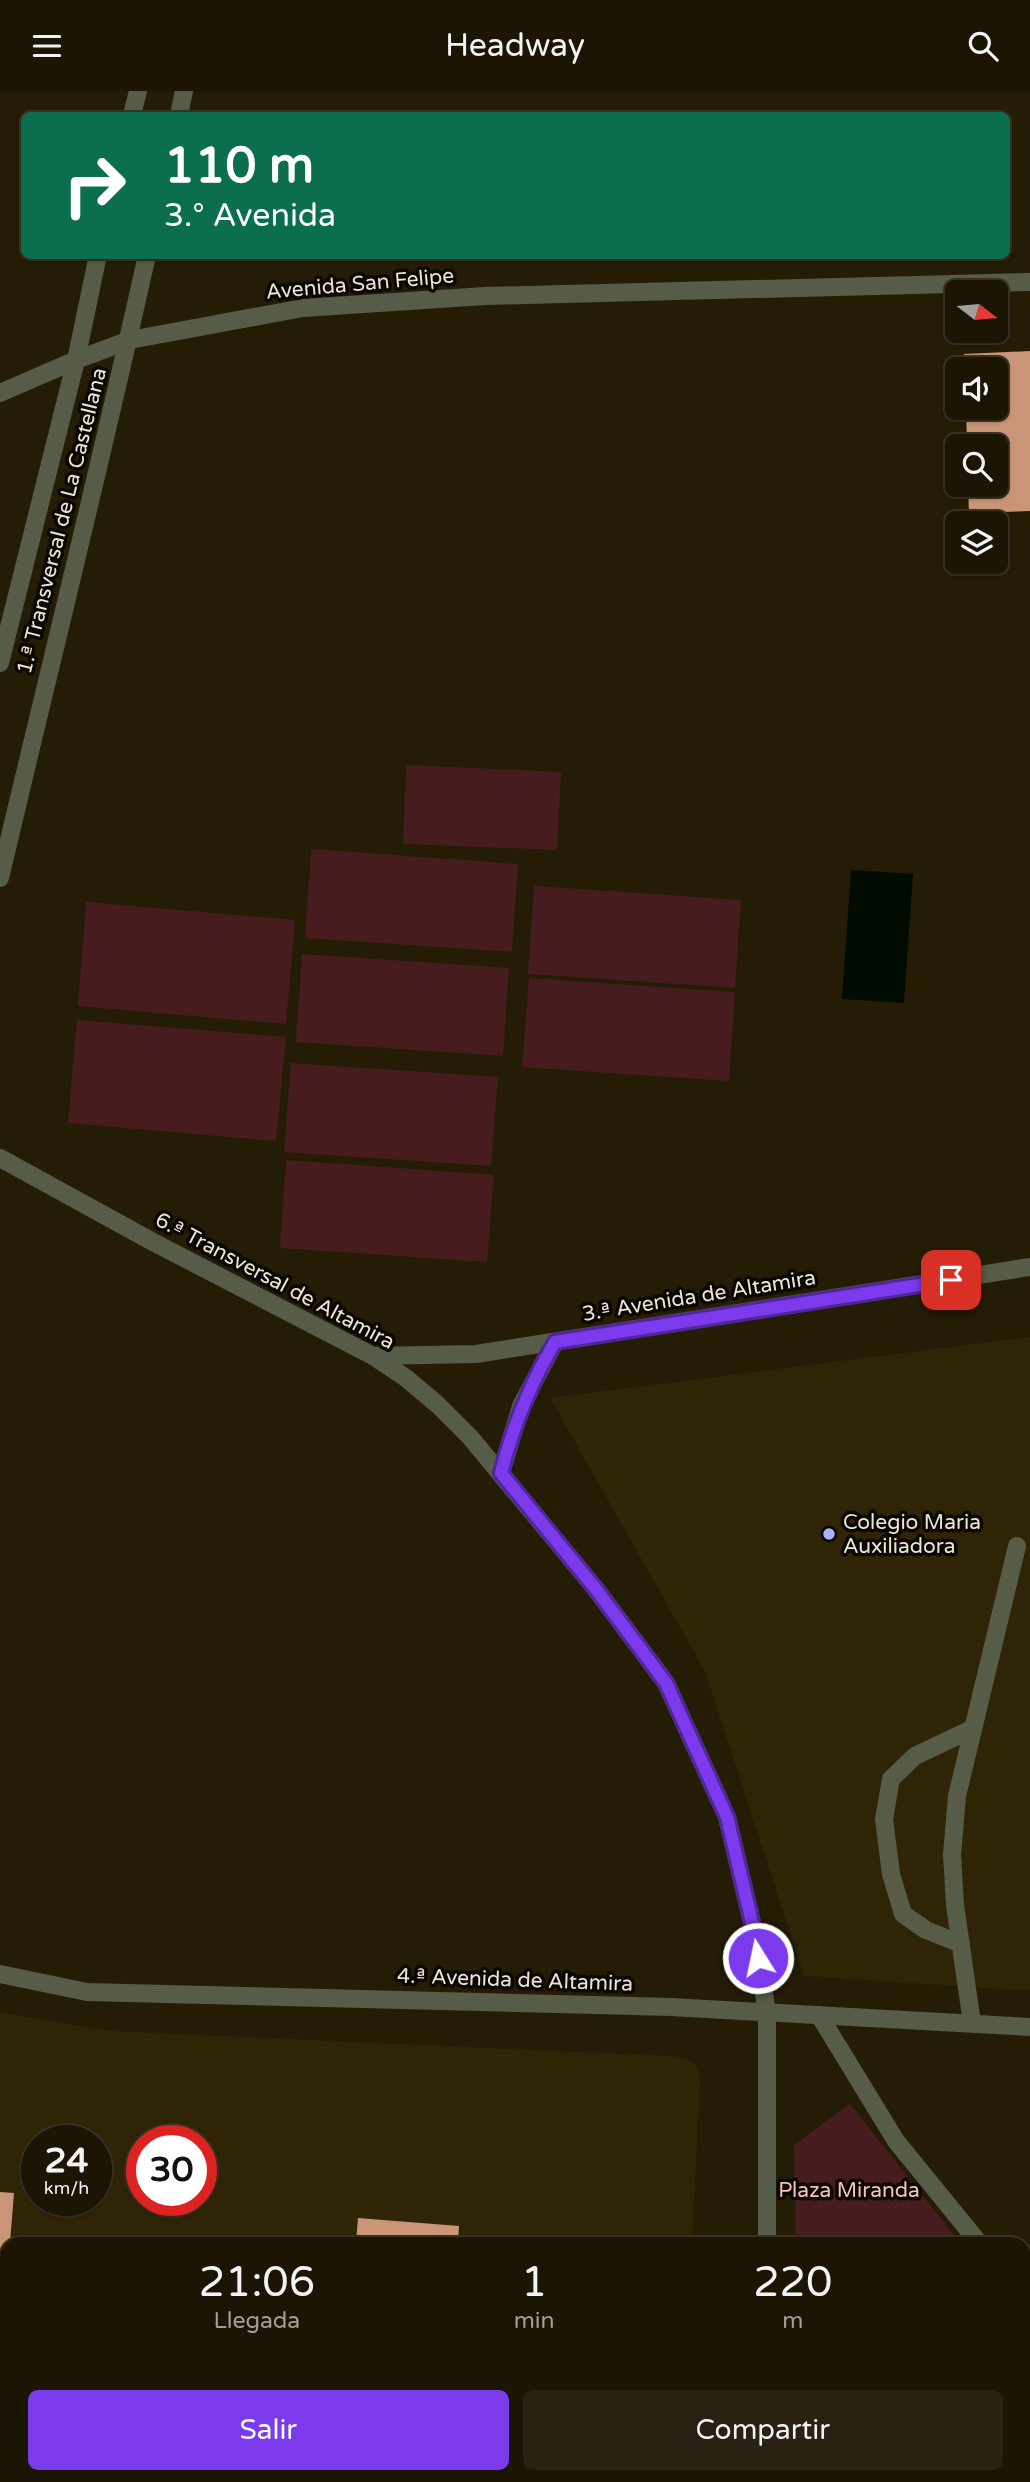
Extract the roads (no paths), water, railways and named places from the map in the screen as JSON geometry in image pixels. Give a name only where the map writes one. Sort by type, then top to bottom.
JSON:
[{"type":"street","points":[[133,112],[138,91]]},
{"type":"street","points":[[180,112],[184,91]]},
{"type":"street","name":"1.ª Transversal de La Castellana","points":[[0,663],[76,360],[97,259]]},
{"type":"street","name":"1.ª Transversal de La Castellana","points":[[0,878],[94,478],[130,340],[146,259]]},
{"type":"street","name":"Avenida San Felipe","points":[[0,393],[130,340],[303,308],[485,296],[1030,282]]},
{"type":"street","name":"6.ª Transversal de Altamira","points":[[0,1158],[153,1242],[373,1356],[406,1378],[438,1405],[501,1473],[595,1588],[666,1683],[727,1817],[754,1931],[767,2013],[767,2237]]},
{"type":"street","name":"3.ª Avenida de Altamira","points":[[373,1356],[476,1354],[1030,1267]]},
{"type":"street","points":[[501,1473],[521,1406],[555,1342]]},
{"type":"street","points":[[972,2023],[955,1905],[952,1855],[957,1796],[1017,1546]]},
{"type":"street","points":[[961,1944],[926,1930],[903,1914],[891,1874],[884,1819],[891,1779],[915,1756],[972,1729]]},
{"type":"street","name":"4.ª Avenida de Altamira","points":[[0,1974],[87,1992],[671,2007],[1030,2027]]},
{"type":"street","points":[[819,2015],[896,2141],[974,2237]]},
{"type":"place","name":"Colegio Maria Auxiliadora","points":[[829,1534]]},
{"type":"park label","name":"Plaza Miranda","points":[[849,2190]]}]
